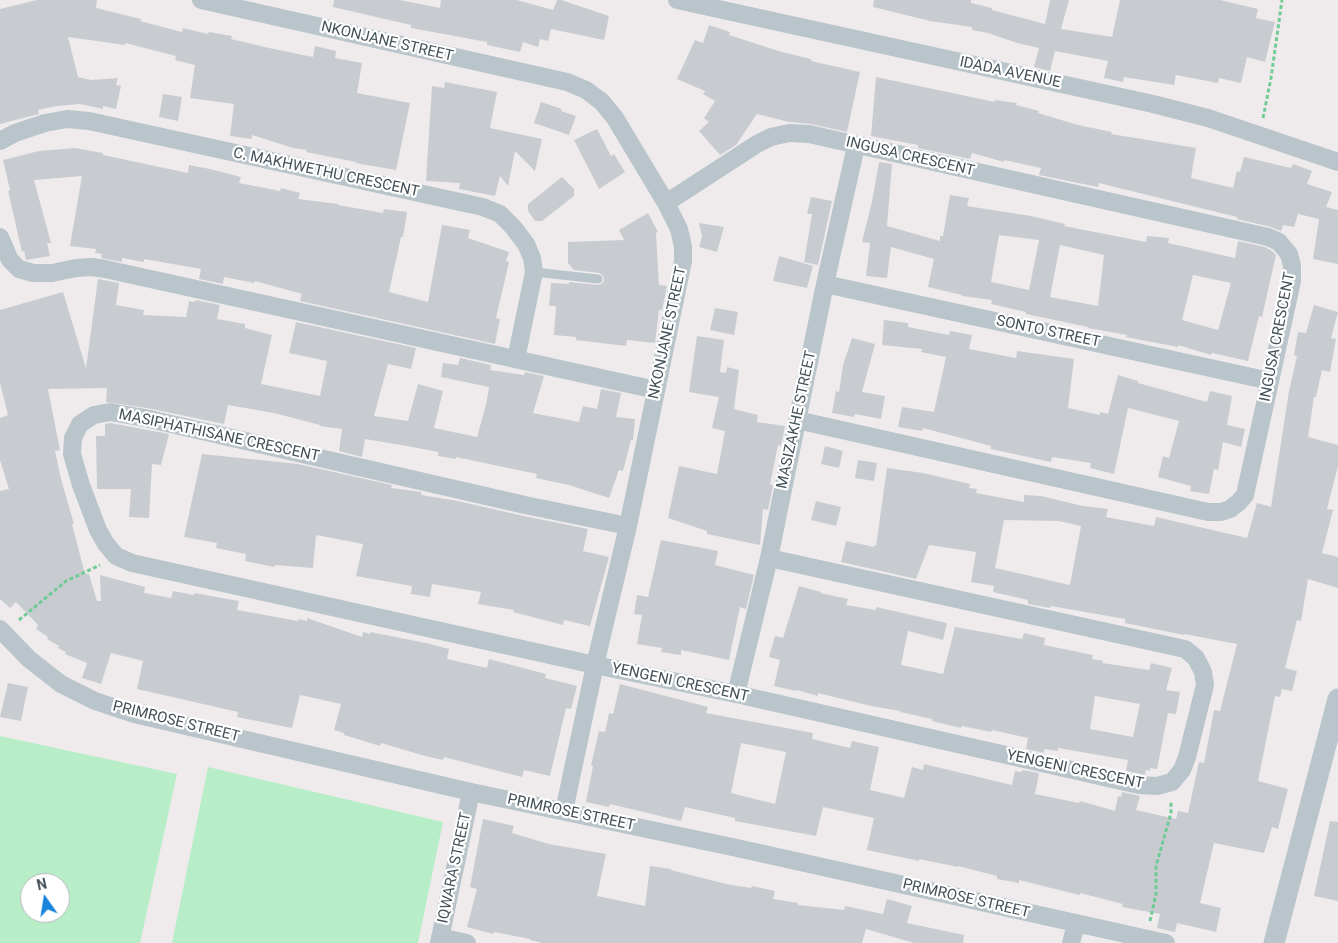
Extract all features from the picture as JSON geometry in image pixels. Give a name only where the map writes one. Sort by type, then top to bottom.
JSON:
[{"type":"street","name":"NKONJANE STREET","points":[[201,0],[567,82],[586,90],[602,102],[615,118],[666,203],[679,230],[683,247],[683,261],[628,526],[595,665],[564,811]]},
{"type":"street","name":"IDADA AVENUE","points":[[686,1],[1153,104],[1208,118],[1338,162]]},
{"type":"street","name":"C. MAKHWETHU CRESCENT","points":[[0,141],[15,133],[44,123],[67,119],[89,121],[483,207],[500,214],[526,244],[532,258],[534,272],[516,359]]},
{"type":"street","name":"INGUSA CRESCENT","points":[[666,203],[757,144],[772,137],[789,133],[809,134],[1268,237],[1279,242],[1289,254],[1292,266],[1292,281],[1245,496],[1230,509],[1221,512],[1208,512],[797,420]]},
{"type":"street","name":"MASIZAKHE STREET","points":[[736,694],[769,558],[825,284],[856,146]]},
{"type":"street","points":[[0,237],[10,260],[19,269],[33,273],[52,273],[76,268],[105,268],[656,390]]},
{"type":"street","name":"SONTO STREET","points":[[825,284],[1270,381]]},
{"type":"street","name":"MASIPHATHISANE CRESCENT","points":[[116,556],[98,530],[81,485],[72,454],[72,438],[80,424],[94,415],[110,412],[145,418],[525,505],[628,526]]},
{"type":"street","points":[[116,556],[132,563],[595,665]]},
{"type":"street","points":[[769,558],[1185,649],[1196,658],[1203,672],[1205,685],[1187,758],[1182,770],[1172,782]]},
{"type":"street","name":"PRIMROSE STREET","points":[[2,631],[29,659],[61,684],[95,701],[134,714],[471,792],[1166,943]]},
{"type":"street","name":"YENGENI CRESCENT","points":[[595,665],[736,694],[1139,785],[1157,786],[1172,782]]},
{"type":"street","points":[[1274,943],[1338,699]]},
{"type":"street","name":"IQWARA STREET","points":[[440,940],[471,792]]},
{"type":"street","points":[[1071,943],[1076,924]]},
{"type":"street","points":[[440,940],[467,943]]},
{"type":"lane","points":[[534,272],[598,279]]},
{"type":"path","points":[[1259,134],[1271,78],[1282,0]]},
{"type":"path","points":[[2,631],[48,598],[66,581],[94,569],[116,556]]},
{"type":"path","points":[[1146,939],[1156,894],[1156,866],[1171,813],[1172,782]]},
{"type":"green space","points":[[0,736],[177,774],[140,943],[0,943]]},
{"type":"green space","points":[[208,767],[443,822],[418,943],[172,943]]},
{"type":"building","points":[[37,0],[97,0],[96,8],[141,19],[140,21],[182,32],[183,28],[208,34],[209,32],[232,36],[231,39],[313,57],[315,46],[336,51],[335,58],[362,63],[357,93],[410,103],[396,170],[306,152],[307,150],[293,148],[252,135],[252,139],[230,136],[234,104],[190,98],[195,65],[175,60],[176,56],[125,43],[125,45],[68,37],[78,77],[91,80],[118,78],[116,85],[121,86],[116,109],[103,106],[103,109],[80,104],[57,106],[38,110],[39,114],[0,124],[0,9]]},
{"type":"building","points":[[334,0],[400,0],[440,8],[441,0],[517,0],[553,10],[557,0],[561,0],[609,16],[604,40],[551,29],[548,41],[540,39],[538,47],[523,42],[520,52],[487,45],[487,42],[411,28],[411,25],[333,7]]},
{"type":"building","points":[[874,0],[971,0],[971,3],[992,8],[992,10],[1045,24],[1050,0],[1069,0],[1061,29],[1112,37],[1120,0],[1220,0],[1258,9],[1256,18],[1275,22],[1265,62],[1247,57],[1241,83],[1219,78],[1218,83],[1176,75],[1174,85],[1124,77],[1123,82],[1104,78],[1108,61],[1055,51],[1050,71],[1034,67],[1039,48],[972,30],[972,27],[930,21],[873,7]]},
{"type":"building","points":[[709,25],[730,32],[729,35],[782,52],[811,59],[811,61],[860,72],[847,132],[811,124],[789,122],[757,114],[736,145],[720,155],[699,131],[709,122],[704,118],[715,101],[703,94],[705,91],[677,79],[695,40],[703,43]]},
{"type":"building","points":[[876,77],[995,102],[995,100],[1017,103],[1016,105],[1039,111],[1038,113],[1078,125],[1112,132],[1111,134],[1196,148],[1191,178],[1233,188],[1237,171],[1240,172],[1244,157],[1291,168],[1293,164],[1312,171],[1307,184],[1332,192],[1326,207],[1338,210],[1338,264],[1313,259],[1319,219],[1298,214],[1294,227],[1283,225],[1281,231],[1237,219],[1237,217],[1099,183],[1098,187],[1039,175],[1041,168],[1004,160],[1004,162],[972,153],[970,159],[918,148],[918,145],[871,136]]},
{"type":"building","points":[[445,82],[497,92],[490,128],[542,139],[535,171],[515,151],[508,186],[500,176],[495,196],[459,189],[460,183],[426,181],[432,86],[444,88]]},
{"type":"building","points":[[163,94],[182,97],[178,121],[159,117]]},
{"type":"building","points":[[541,102],[576,116],[569,135],[534,123]]},
{"type":"building","points":[[597,129],[611,156],[614,154],[625,172],[599,189],[574,140]]},
{"type":"building","points":[[75,148],[188,173],[189,165],[210,169],[241,177],[239,183],[280,191],[281,188],[300,193],[298,199],[338,204],[383,213],[384,209],[407,212],[403,237],[401,237],[389,292],[428,302],[442,225],[470,230],[468,238],[509,252],[506,261],[509,262],[496,318],[500,319],[495,344],[300,301],[302,294],[255,281],[254,283],[224,277],[223,284],[199,279],[201,269],[144,259],[144,262],[122,258],[122,262],[101,258],[102,254],[95,253],[96,249],[70,246],[82,176],[34,180],[51,243],[47,243],[50,256],[26,260],[24,251],[22,252],[3,160],[39,151]]},
{"type":"building","points":[[879,162],[892,164],[887,226],[940,241],[940,236],[943,236],[950,195],[969,198],[967,206],[1031,216],[1065,224],[1064,226],[1146,242],[1147,236],[1169,238],[1168,243],[1235,258],[1238,241],[1265,247],[1276,255],[1262,317],[1259,316],[1248,361],[1212,353],[1211,355],[1178,345],[1178,347],[1126,337],[1127,335],[1026,314],[1026,312],[991,304],[992,300],[962,296],[928,287],[934,259],[891,247],[887,278],[866,276],[870,243],[862,242]],"holes":[[[999,235],[1039,240],[1029,290],[991,282]],[[1060,245],[1104,255],[1098,306],[1050,297]],[[1193,275],[1231,283],[1218,330],[1182,320]]]},
{"type":"building","points":[[562,177],[574,189],[574,196],[542,221],[535,221],[528,211],[528,204]]},
{"type":"building","points":[[811,197],[832,201],[818,265],[804,262],[812,214],[807,214]]},
{"type":"building","points":[[648,213],[658,232],[656,233],[659,285],[667,286],[662,310],[659,310],[655,343],[627,340],[626,346],[576,340],[576,337],[554,335],[556,306],[549,306],[551,283],[569,284],[569,282],[598,285],[603,283],[604,280],[603,276],[599,273],[574,270],[568,263],[568,242],[624,240],[619,230]]},
{"type":"building","points":[[699,223],[724,227],[717,252],[699,247],[702,237]]},
{"type":"building","points":[[779,256],[813,266],[807,288],[773,281]]},
{"type":"building","points":[[98,279],[119,283],[116,305],[144,310],[143,315],[186,317],[189,301],[195,302],[196,300],[220,305],[217,319],[245,324],[245,328],[272,335],[261,384],[320,396],[327,361],[289,353],[296,322],[416,348],[411,369],[388,364],[374,416],[408,421],[418,384],[443,391],[434,428],[477,437],[489,387],[441,377],[443,363],[458,365],[460,358],[491,365],[490,370],[524,375],[525,372],[544,376],[533,413],[579,422],[583,406],[597,409],[601,389],[621,393],[616,417],[635,419],[633,440],[631,440],[623,471],[619,470],[609,498],[569,485],[536,478],[537,474],[456,457],[456,459],[438,456],[438,452],[365,439],[362,457],[339,451],[342,429],[320,426],[274,413],[228,405],[224,424],[147,408],[106,402],[107,388],[48,389],[60,450],[55,451],[61,479],[74,524],[72,524],[85,574],[89,574],[97,601],[101,601],[100,575],[145,587],[144,593],[171,598],[173,591],[239,601],[237,610],[298,621],[298,619],[307,621],[307,618],[362,637],[363,632],[370,634],[370,632],[449,649],[447,659],[487,668],[489,659],[546,674],[545,678],[577,686],[571,709],[566,708],[550,776],[524,770],[522,777],[444,757],[443,760],[425,756],[381,743],[380,746],[344,735],[344,733],[334,730],[341,704],[300,695],[292,728],[237,717],[238,712],[137,689],[143,661],[111,653],[101,684],[82,678],[87,663],[65,654],[66,652],[58,648],[59,646],[47,639],[48,637],[36,629],[38,625],[16,602],[10,608],[0,599],[0,491],[9,489],[0,460],[0,418],[8,415],[0,383],[0,310],[63,292],[86,368]]},
{"type":"building","points":[[1314,305],[1338,312],[1331,338],[1336,339],[1330,372],[1322,370],[1316,397],[1314,397],[1308,437],[1338,445],[1338,466],[1327,509],[1333,510],[1322,553],[1338,557],[1338,588],[1308,579],[1301,621],[1297,620],[1285,668],[1297,671],[1292,691],[1282,689],[1280,697],[1275,696],[1258,781],[1288,789],[1278,829],[1272,827],[1264,853],[1214,843],[1200,903],[1221,908],[1216,932],[1177,923],[1175,932],[1157,928],[1160,914],[1122,907],[1123,904],[1019,880],[1019,883],[997,879],[997,876],[958,866],[919,859],[919,861],[867,850],[874,818],[823,807],[816,836],[735,821],[735,818],[685,807],[681,821],[610,804],[609,807],[586,802],[593,766],[591,765],[599,731],[605,732],[609,713],[613,714],[620,684],[708,707],[706,713],[813,733],[812,739],[850,748],[852,741],[879,747],[870,790],[904,798],[912,767],[923,770],[924,764],[1012,785],[1015,771],[1022,772],[1022,770],[1039,773],[1035,794],[1079,803],[1080,801],[1115,811],[1118,796],[1121,797],[1122,792],[1140,796],[1136,810],[1176,819],[1178,811],[1188,813],[1199,762],[1204,763],[1214,710],[1220,711],[1237,644],[1125,623],[1125,619],[1051,606],[1050,608],[1028,604],[1028,600],[993,592],[994,586],[971,582],[976,552],[929,545],[916,579],[841,562],[846,541],[876,546],[887,468],[923,473],[970,484],[969,488],[977,489],[976,493],[1024,502],[1024,495],[1041,496],[1083,506],[1108,509],[1106,517],[1154,526],[1156,517],[1247,538],[1257,503],[1271,507],[1289,391],[1297,356],[1294,355],[1298,332],[1306,333]],"holes":[[[1004,520],[1059,521],[1081,526],[1070,585],[995,568]],[[741,743],[786,752],[775,804],[731,793]]]},
{"type":"building","points":[[715,308],[738,312],[734,335],[710,330]]},
{"type":"building","points":[[884,320],[908,323],[908,327],[949,335],[950,331],[972,335],[969,349],[1016,358],[1017,351],[1074,359],[1068,408],[1100,415],[1100,412],[1108,414],[1118,375],[1138,381],[1138,383],[1207,402],[1210,391],[1232,396],[1227,425],[1245,429],[1241,447],[1223,442],[1218,470],[1214,469],[1209,494],[1190,491],[1191,486],[1158,477],[1163,456],[1169,458],[1179,421],[1128,408],[1114,474],[1090,468],[1091,463],[1052,457],[1051,462],[991,449],[991,446],[923,428],[922,431],[898,427],[902,407],[934,412],[946,357],[921,352],[922,349],[882,345]]},
{"type":"building","points":[[697,336],[724,340],[720,372],[726,373],[727,367],[739,370],[734,409],[758,415],[757,422],[785,426],[781,446],[778,445],[770,484],[773,485],[768,510],[763,509],[760,545],[707,534],[707,531],[668,518],[679,466],[717,474],[725,431],[712,428],[719,397],[689,392]]},
{"type":"building","points":[[852,338],[875,344],[862,392],[885,396],[881,419],[855,414],[854,417],[832,413],[836,391],[839,392],[843,365]]},
{"type":"building","points":[[110,423],[169,434],[161,465],[152,464],[149,518],[129,517],[131,489],[97,489],[96,436],[105,436],[105,424]]},
{"type":"building","points":[[825,446],[843,451],[839,468],[821,464]]},
{"type":"building","points":[[202,454],[298,464],[392,485],[391,488],[421,492],[421,495],[458,501],[588,529],[583,551],[609,557],[590,626],[564,620],[563,625],[513,612],[514,610],[478,604],[481,592],[432,584],[430,597],[411,594],[412,586],[356,576],[363,544],[316,535],[313,568],[275,565],[274,567],[245,561],[246,554],[216,548],[217,543],[184,537]]},
{"type":"building","points":[[858,460],[877,463],[874,481],[855,478]]},
{"type":"building","points":[[816,501],[841,507],[836,526],[811,520]]},
{"type":"building","points":[[661,540],[718,551],[715,565],[754,575],[746,609],[740,607],[729,660],[681,650],[681,655],[661,652],[662,648],[637,644],[642,615],[634,614],[637,595],[648,597]]},
{"type":"building","points":[[799,586],[848,599],[846,605],[876,610],[876,607],[947,623],[943,640],[908,631],[901,665],[943,674],[955,627],[1022,639],[1024,633],[1045,638],[1044,645],[1093,655],[1092,659],[1103,661],[1102,663],[1149,670],[1151,663],[1172,668],[1166,690],[1180,692],[1176,714],[1168,713],[1157,769],[1150,768],[1150,771],[1146,770],[1145,775],[1126,771],[1128,760],[1058,748],[1058,751],[1044,749],[1044,753],[1026,749],[1028,738],[992,730],[991,732],[962,726],[961,728],[900,711],[818,693],[818,696],[774,686],[780,660],[769,657],[775,636],[783,638]],"holes":[[[1095,696],[1140,704],[1133,737],[1090,729]]]},
{"type":"building","points":[[8,683],[28,687],[21,721],[0,717]]},
{"type":"building","points":[[483,819],[514,826],[512,833],[549,844],[606,854],[597,896],[645,906],[650,866],[671,869],[726,884],[751,888],[752,886],[775,891],[773,899],[798,903],[798,905],[844,910],[845,906],[883,914],[887,899],[912,906],[907,923],[964,935],[963,943],[914,943],[866,929],[862,943],[542,943],[494,932],[493,934],[467,927],[477,889],[470,887]]},
{"type":"building","points":[[1330,821],[1338,822],[1338,901],[1314,896]]}]
